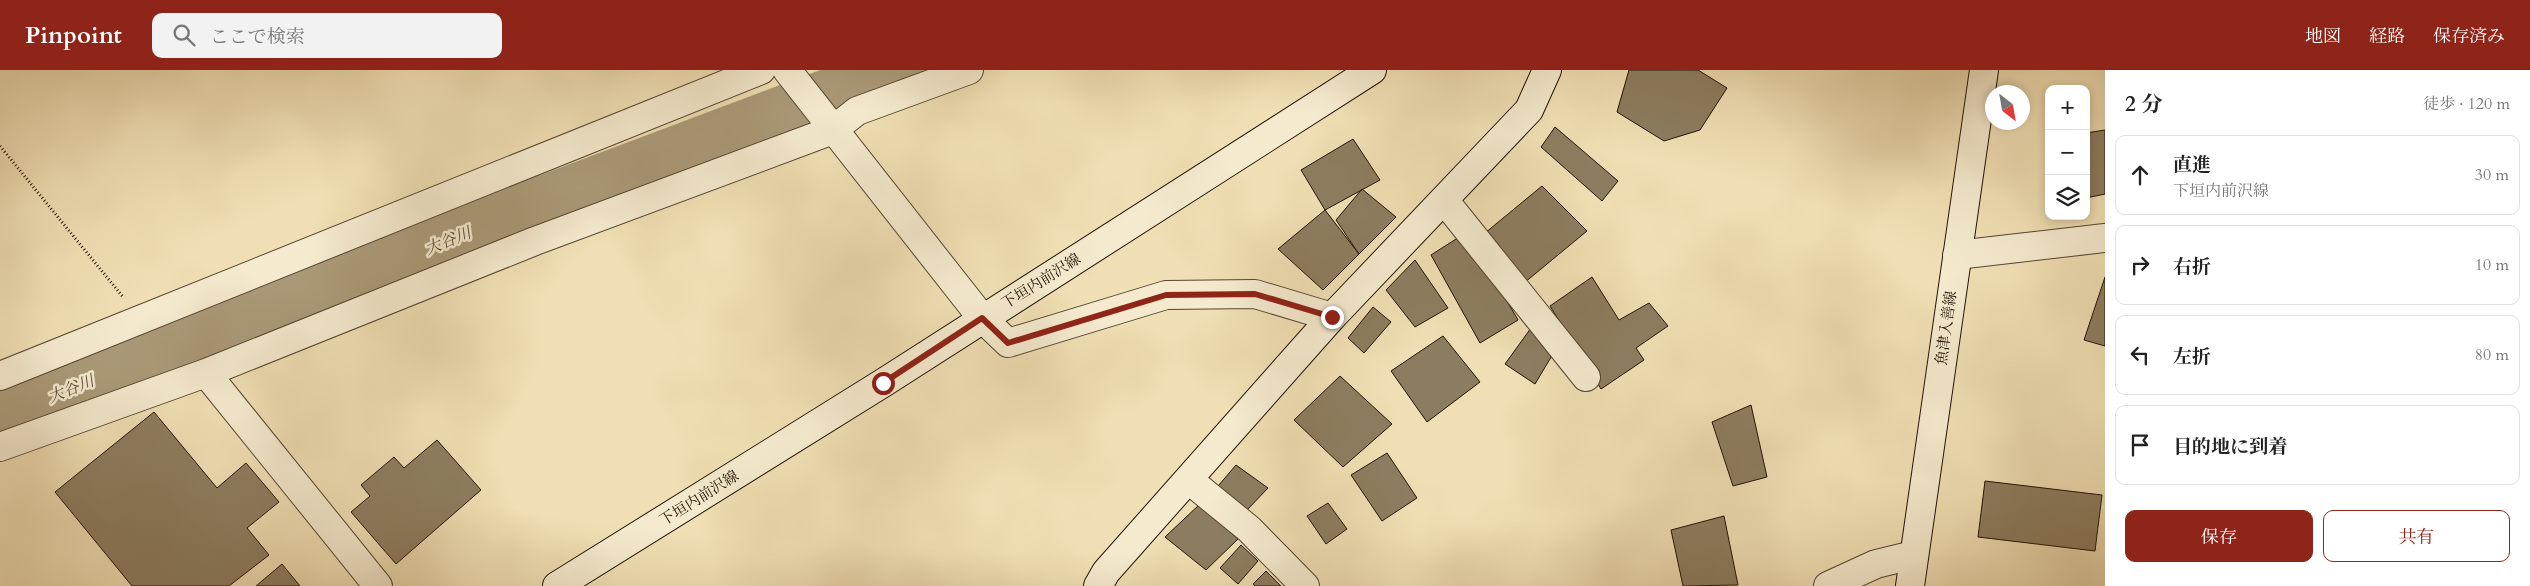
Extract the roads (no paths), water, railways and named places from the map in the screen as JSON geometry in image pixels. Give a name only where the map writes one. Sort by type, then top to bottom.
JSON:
[{"type":"street","points":[[0,376],[761,70]]},
{"type":"street","points":[[0,447],[206,373],[827,122],[969,70]]},
{"type":"street","name":"下垣内前沢線","points":[[557,586],[883,383],[1372,70]]},
{"type":"street","points":[[1098,586],[1106,572],[1332,317],[1530,110],[1547,70]]},
{"type":"street","name":"魚津入善線","points":[[1910,586],[1984,70]]},
{"type":"street","points":[[789,73],[982,318],[1008,343],[1166,295],[1255,294],[1332,317]]},
{"type":"street","points":[[1444,200],[1586,377]]},
{"type":"street","points":[[1957,255],[2105,238]]},
{"type":"street","points":[[206,373],[378,586]]},
{"type":"street","points":[[1189,480],[1249,529],[1305,586]]},
{"type":"street","points":[[1828,586],[1876,564],[1913,555]]},
{"type":"waterway","name":"大谷川","points":[[0,417],[540,204],[897,70]]}]
